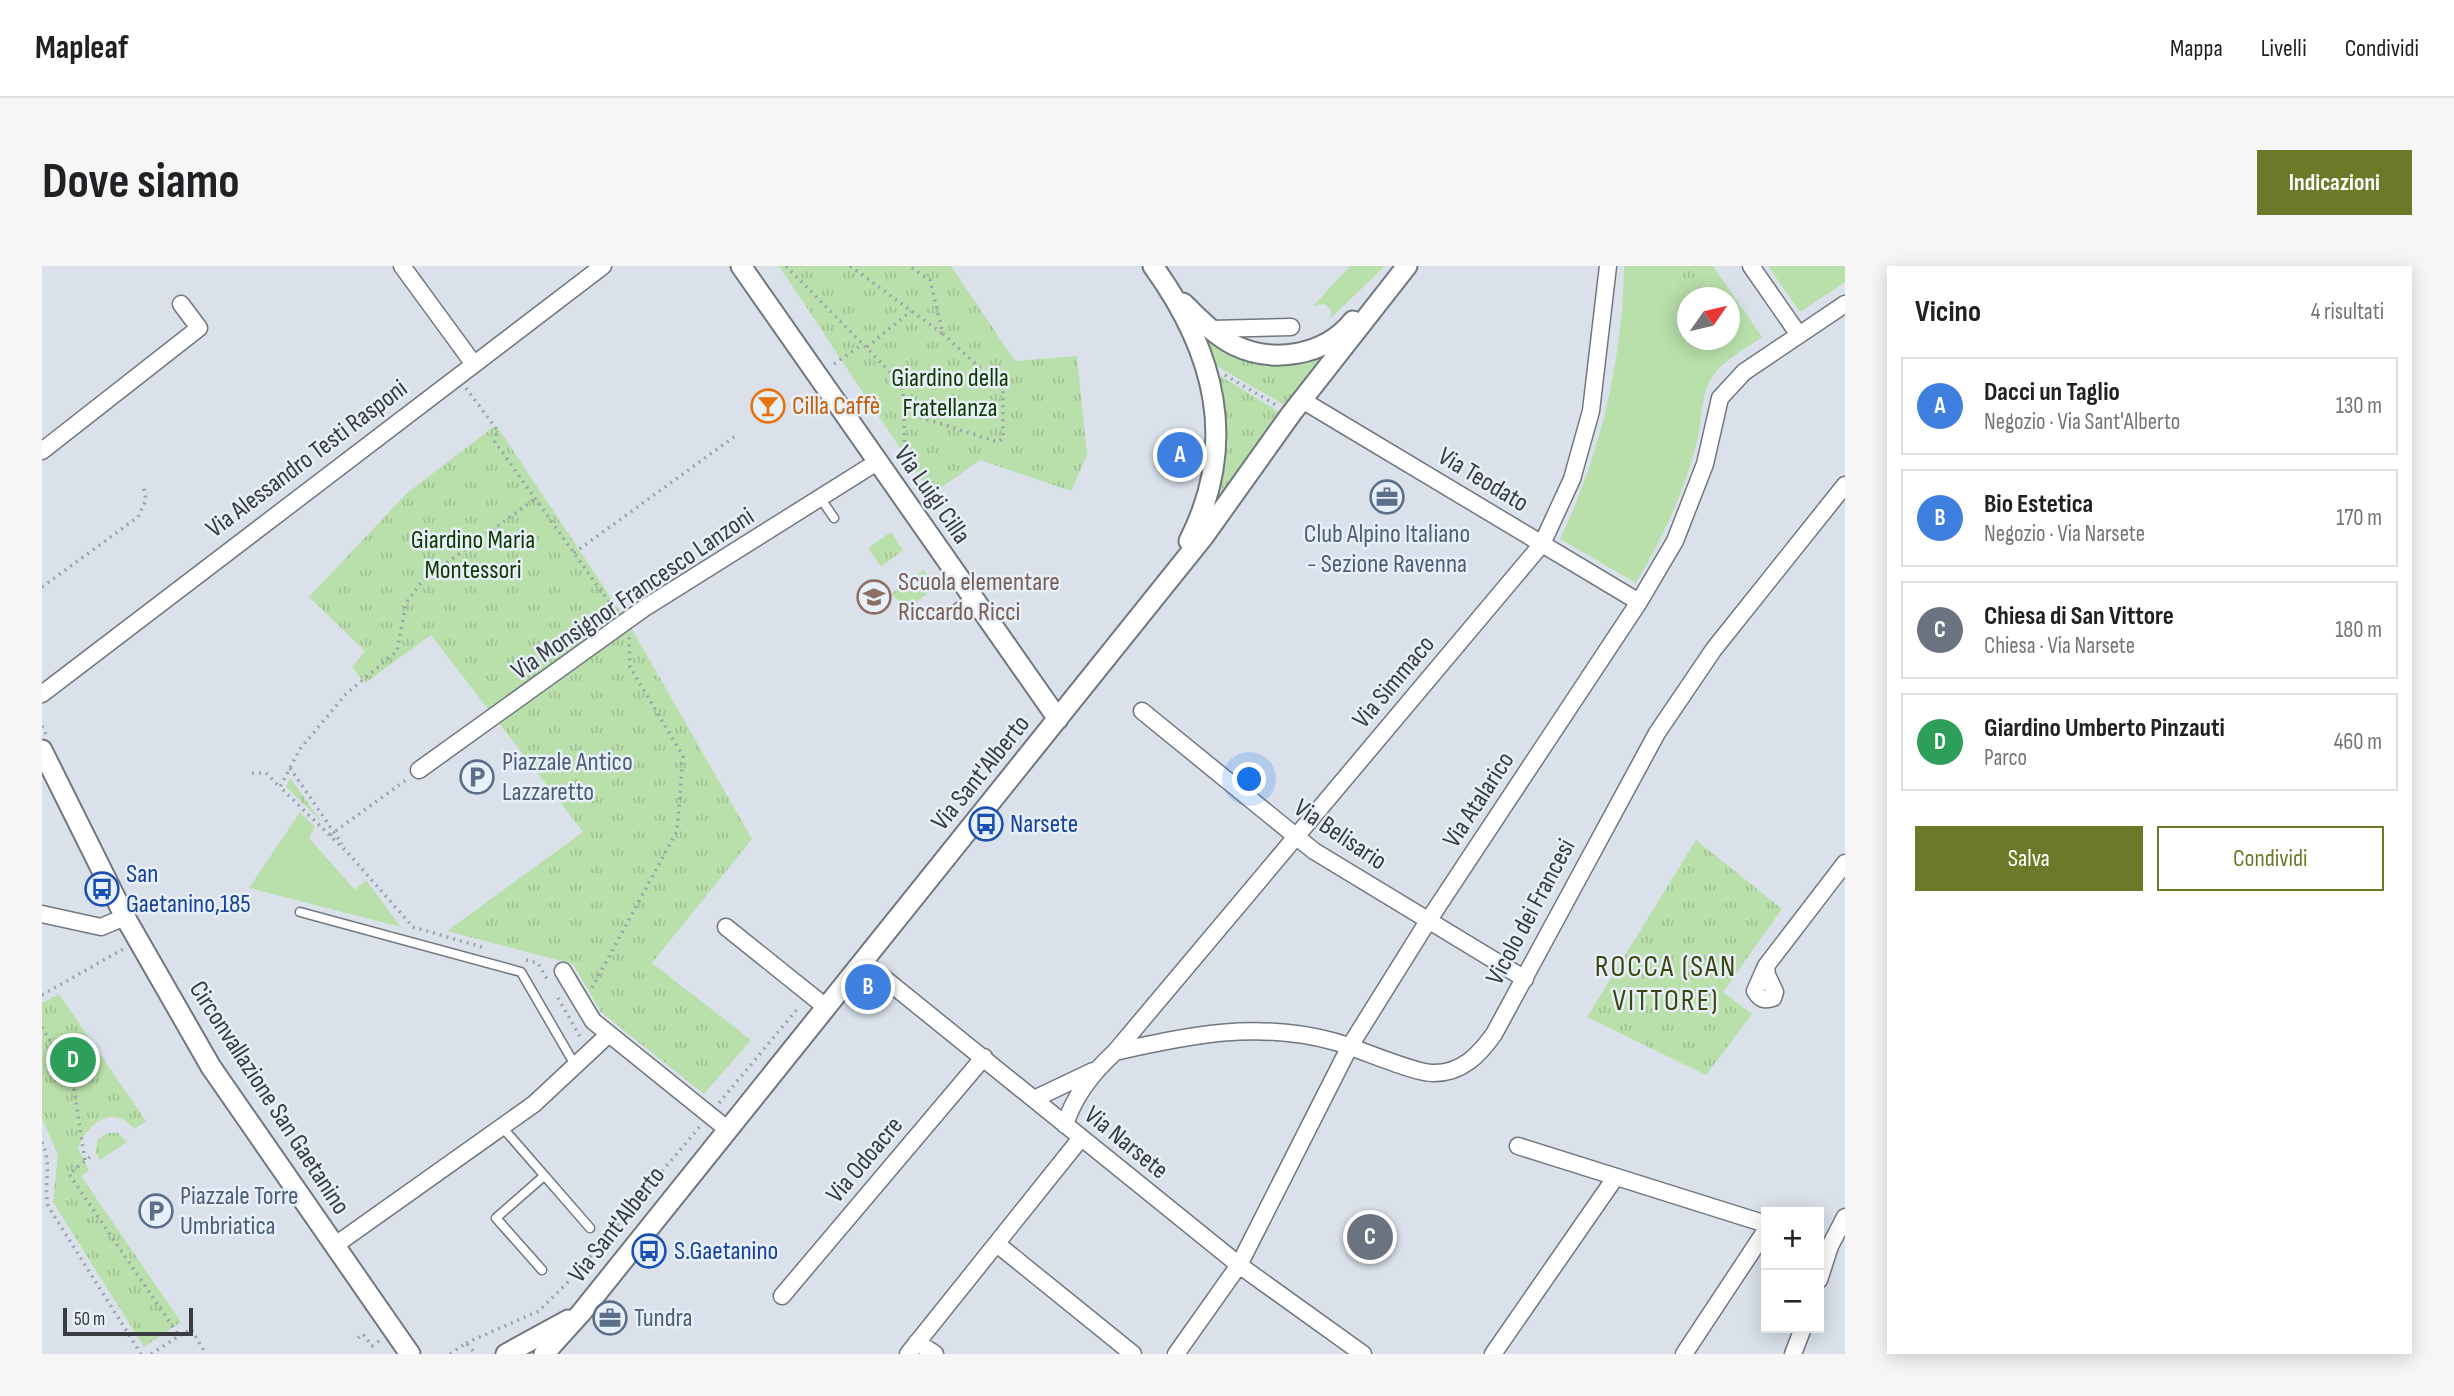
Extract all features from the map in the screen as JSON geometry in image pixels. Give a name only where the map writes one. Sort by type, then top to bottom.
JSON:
[{"type":"street","points":[[402,266],[473,363]]},
{"type":"street","name":"Via Alessandro Testi Rasponi","points":[[42,694],[603,266]]},
{"type":"street","name":"Via Luigi Cilla","points":[[741,266],[1058,719]]},
{"type":"street","name":"Via Sant'Alberto","points":[[1153,266],[1175,296],[1211,330],[1232,344],[1255,354],[1280,355],[1315,350],[1349,327],[1406,266]]},
{"type":"street","name":"Via Sant'Alberto","points":[[544,1354],[581,1313],[1058,719],[1174,570],[1204,536],[1296,407],[1406,266]]},
{"type":"street","name":"Via Simmaco","points":[[1065,1125],[1070,1110],[1095,1070],[1115,1052],[1542,544],[1572,479],[1591,411],[1608,266]]},
{"type":"street","points":[[1751,266],[1799,335]]},
{"type":"street","name":"Via Sant'Alberto","points":[[1174,570],[1212,488],[1217,455],[1216,416],[1208,366],[1175,296]]},
{"type":"street","points":[[42,451],[199,328],[181,304]]},
{"type":"street","name":"Via Atalarico","points":[[1176,1354],[1239,1265],[1350,1046],[1428,921],[1639,602],[1675,541],[1704,464],[1720,398],[1744,372],[1845,304]]},
{"type":"street","points":[[1211,330],[1291,327]]},
{"type":"street","name":"Via Teodato","points":[[1296,407],[1542,544],[1639,602]]},
{"type":"street","name":"Via Monsignor Francesco Lanzoni","points":[[419,771],[624,623],[877,462]]},
{"type":"street","name":"Vicolo dei Francesi","points":[[1115,1052],[1254,1029],[1350,1046],[1432,1074],[1454,1070],[1478,1056],[1494,1034],[1525,979],[1657,733],[1714,649],[1845,485]]},
{"type":"street","name":"Via Belisario","points":[[1142,711],[1314,851],[1525,979]]},
{"type":"street","name":"Circonvallazione San Gaetanino","points":[[45,744],[125,917],[211,1067],[411,1354]]},
{"type":"street","points":[[1766,965],[1845,863]]},
{"type":"street","points":[[42,914],[101,927],[125,917]]},
{"type":"street","points":[[726,927],[827,1008]]},
{"type":"street","name":"Via Narsete","points":[[864,962],[985,1057],[1239,1265],[1363,1354]]},
{"type":"street","points":[[563,971],[593,1021],[727,1129]]},
{"type":"street","points":[[334,1246],[503,1128],[534,1104],[609,1034]]},
{"type":"street","name":"Via Odoacre","points":[[782,1296],[985,1057]]},
{"type":"street","name":"Via Simmaco","points":[[1034,1099],[1095,1070]]},
{"type":"street","points":[[935,1354],[913,1348],[1081,1138]]},
{"type":"street","points":[[1518,1146],[1761,1222]]},
{"type":"street","points":[[1493,1354],[1615,1178]]},
{"type":"street","points":[[1824,1244],[1845,1217]]},
{"type":"street","points":[[1684,1354],[1761,1238]]},
{"type":"street","points":[[997,1244],[1133,1354]]},
{"type":"street","name":"Via Sant'Alberto","points":[[506,1354],[581,1313]]},
{"type":"street","points":[[1793,1354],[1801,1333]]},
{"type":"lane","points":[[821,499],[834,518]]},
{"type":"lane","points":[[953,611],[972,597]]},
{"type":"lane","points":[[300,912],[521,972],[575,1066]]},
{"type":"lane","points":[[503,1128],[590,1228]]},
{"type":"lane","points":[[542,1270],[496,1218],[544,1176]]},
{"type":"path","points":[[786,266],[898,380],[903,389],[905,467]]},
{"type":"path","points":[[849,266],[943,334],[1003,389],[1003,438],[994,443],[904,412]]},
{"type":"path","points":[[909,266],[930,280],[943,334]]},
{"type":"path","points":[[834,364],[865,346],[911,310]]},
{"type":"path","points":[[1208,366],[1296,407]]},
{"type":"path","points":[[452,380],[457,387],[462,383],[497,430],[495,442],[624,623],[630,642],[630,667],[683,756],[677,831],[584,1006]]},
{"type":"path","points":[[574,553],[738,434]]},
{"type":"path","points":[[42,587],[138,517],[146,500],[143,484]]},
{"type":"path","points":[[42,726],[45,744]]},
{"type":"path","points":[[290,768],[332,834],[348,853]]},
{"type":"path","points":[[332,834],[419,771]]},
{"type":"path","points":[[252,773],[266,773],[280,787]]},
{"type":"path","points":[[42,995],[126,947]]},
{"type":"path","points":[[450,1354],[466,1343],[539,1311],[574,1276],[810,994]]},
{"type":"path","points":[[42,1027],[73,1082],[85,1161]]},
{"type":"path","points":[[42,1142],[50,1160],[44,1185],[48,1206],[141,1354]]},
{"type":"path","points":[[90,1157],[69,1174],[179,1336]]},
{"type":"path","points":[[152,1354],[191,1329],[206,1354]]},
{"type":"path","points":[[358,1338],[363,1334],[372,1346],[386,1337]]},
{"type":"path","points":[[466,1343],[476,1354]]},
{"type":"green space","name":"Giardino della Fratellanza","points":[[779,266],[951,266],[1015,361],[1077,356],[1087,455],[1071,491],[980,460],[931,495]]},
{"type":"green space","points":[[1350,266],[1385,266],[1331,318],[1331,309],[1324,304],[1313,306]]},
{"type":"green space","points":[[1624,266],[1673,266],[1672,288],[1677,288],[1677,350],[1740,350],[1740,305],[1762,337],[1725,363],[1710,381],[1685,481],[1663,533],[1636,583],[1560,539],[1598,441],[1619,336]]},
{"type":"green space","points":[[1673,266],[1709,266],[1690,287],[1672,288]]},
{"type":"green space","points":[[1709,266],[1713,266],[1727,287],[1690,287]]},
{"type":"green space","points":[[1768,266],[1845,266],[1845,282],[1800,312]]},
{"type":"green space","points":[[1210,338],[1232,353],[1339,342],[1286,406],[1217,366],[1206,342]]},
{"type":"green space","points":[[1220,376],[1281,413],[1223,493],[1219,489],[1228,445]]},
{"type":"green space","name":"Giardino Maria Montessori","points":[[496,425],[633,631],[752,839],[652,963],[751,1040],[704,1094],[601,1012],[573,964],[447,931],[583,832],[431,635],[365,683],[352,667],[365,651],[309,597],[407,493]]},
{"type":"green space","points":[[891,532],[903,550],[881,567],[868,548]]},
{"type":"green space","points":[[924,570],[936,587],[908,608],[891,594]]},
{"type":"green space","points":[[290,778],[321,821],[286,787]]},
{"type":"green space","points":[[300,812],[315,827],[309,838],[355,890],[366,880],[401,927],[249,888]]},
{"type":"green space","points":[[1696,840],[1782,909],[1723,992],[1752,1014],[1706,1075],[1587,1017]]},
{"type":"green space","points":[[59,994],[146,1121],[134,1129],[126,1121],[109,1117],[88,1131],[78,1148],[89,1171],[81,1176],[181,1322],[144,1347],[53,1202],[58,1155],[42,1118],[42,1003]]},
{"type":"green space","points":[[108,1133],[118,1133],[127,1142],[100,1160],[96,1153],[97,1140]]},
{"type":"place","name":"Cilla Caffè","points":[[768,406]]},
{"type":"place","name":"Dacci un Taglio","points":[[1180,455]]},
{"type":"place","name":"Club Alpino Italiano - Sezione Ravenna","points":[[1387,497]]},
{"type":"place","name":"Scuola elementare Riccardo Ricci","points":[[874,597]]},
{"type":"place","name":"Piazzale Antico Lazzaretto","points":[[477,777]]},
{"type":"place","name":"Narsete","points":[[986,824]]},
{"type":"place","name":"San Gaetanino,185","points":[[102,889]]},
{"type":"place","name":"Bio Estetica","points":[[868,987]]},
{"type":"place","name":"Giardino Umberto Pinzauti","points":[[73,1060]]},
{"type":"place","name":"Piazzale Torre Umbriatica","points":[[156,1211]]},
{"type":"place","name":"Chiesa di San Vittore","points":[[1370,1237]]},
{"type":"place","name":"S.Gaetanino","points":[[649,1251]]},
{"type":"place","name":"Tundra","points":[[610,1318]]},
{"type":"district","name":"ROCCA (SAN VITTORE)","points":[[1666,984]]}]
